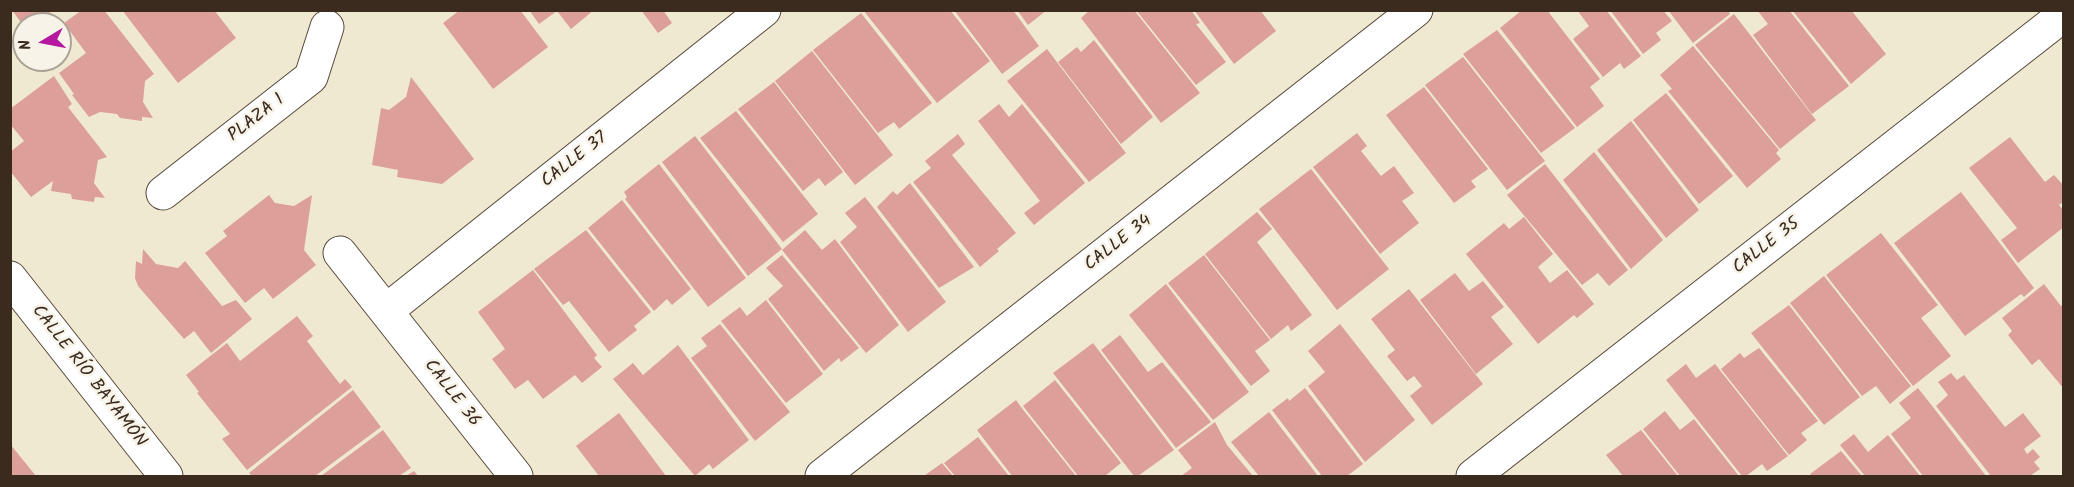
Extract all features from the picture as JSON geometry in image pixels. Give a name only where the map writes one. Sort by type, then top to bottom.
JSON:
[{"type":"street","name":"CALLE 37","points":[[386,311],[764,10]]},
{"type":"street","name":"CALLE 34","points":[[822,477],[1416,10]]},
{"type":"street","name":"PLAZA 1","points":[[163,194],[311,77],[329,16]]},
{"type":"street","name":"CALLE 35","points":[[1473,477],[2061,17]]},
{"type":"street","name":"CALLE 36","points":[[340,253],[516,477]]},
{"type":"street","name":"CALLE RÍO BAYAMÓN","points":[[10,278],[166,477]]},
{"type":"building","points":[[12,10],[53,10],[51,12],[13,12]]},
{"type":"building","points":[[82,10],[104,10],[154,74],[145,81],[143,102],[153,118],[142,117],[142,121],[100,112],[89,117],[59,73],[72,72],[72,63],[86,53],[72,34],[72,17]]},
{"type":"building","points":[[122,10],[214,10],[236,38],[178,83]]},
{"type":"building","points":[[460,10],[520,10],[548,47],[493,89],[443,23]]},
{"type":"building","points":[[529,10],[594,10],[571,29],[557,11],[539,24]]},
{"type":"building","points":[[641,10],[663,10],[672,23],[658,33]]},
{"type":"building","points":[[863,10],[950,10],[990,61],[937,103]]},
{"type":"building","points":[[954,10],[1013,10],[1039,46],[1002,74]]},
{"type":"building","points":[[1017,10],[1047,10],[1028,25]]},
{"type":"building","points":[[1090,10],[1134,10],[1200,93],[1161,123],[1081,18]]},
{"type":"building","points":[[1136,10],[1191,10],[1200,23],[1196,24],[1226,62],[1196,85]]},
{"type":"building","points":[[1194,10],[1260,10],[1276,31],[1234,64]]},
{"type":"building","points":[[1522,10],[1547,10],[1600,79],[1590,87],[1604,106],[1577,127],[1500,28]]},
{"type":"building","points":[[1577,10],[1606,10],[1641,56],[1624,69],[1620,63],[1603,77],[1573,39],[1589,26]]},
{"type":"building","points":[[1610,10],[1663,10],[1672,21],[1656,33],[1661,40],[1643,54]]},
{"type":"building","points":[[1668,10],[1728,10],[1730,14],[1693,43]]},
{"type":"building","points":[[1757,10],[1789,10],[1849,86],[1812,114],[1753,35],[1768,24]]},
{"type":"building","points":[[1792,10],[1851,10],[1886,54],[1851,84]]},
{"type":"building","points":[[861,13],[932,103],[899,129],[894,122],[878,133],[813,50]]},
{"type":"building","points":[[1734,14],[1816,120],[1780,149],[1695,45]]},
{"type":"building","points":[[1497,30],[1575,128],[1541,153],[1463,54]]},
{"type":"building","points":[[1094,40],[1153,117],[1121,144],[1058,62],[1077,47],[1081,52]]},
{"type":"building","points":[[1693,46],[1779,150],[1776,153],[1781,159],[1747,188],[1668,91],[1672,89],[1660,75]]},
{"type":"building","points":[[1047,49],[1126,153],[1089,182],[1007,81]]},
{"type":"building","points":[[812,51],[893,155],[855,185],[775,81]]},
{"type":"building","points":[[1463,57],[1545,161],[1507,190],[1425,85]]},
{"type":"building","points":[[54,76],[72,104],[68,107],[107,157],[98,160],[94,183],[105,198],[95,197],[94,202],[72,199],[71,194],[51,191],[53,181],[31,197],[10,171],[10,152],[24,141],[10,124],[10,109]]},
{"type":"building","points":[[411,77],[474,159],[442,184],[397,177],[398,170],[372,165],[381,108],[389,110],[406,97]]},
{"type":"building","points":[[774,82],[843,172],[825,186],[819,178],[803,191],[738,109]]},
{"type":"building","points":[[1424,87],[1488,169],[1471,181],[1476,187],[1454,203],[1386,115]]},
{"type":"building","points":[[1666,93],[1733,176],[1699,204],[1633,120]]},
{"type":"building","points":[[999,104],[1009,117],[1022,104],[1085,183],[1034,225],[1024,213],[1040,201],[978,121]]},
{"type":"building","points":[[736,111],[818,214],[783,242],[700,138]]},
{"type":"building","points":[[1631,121],[1699,210],[1666,238],[1597,150]]},
{"type":"building","points":[[1357,133],[1367,146],[1361,151],[1381,176],[1394,166],[1414,193],[1402,201],[1419,223],[1380,254],[1313,167]]},
{"type":"building","points":[[958,134],[965,144],[952,155],[1016,233],[980,267],[913,182],[931,168],[925,161]]},
{"type":"building","points":[[695,136],[782,249],[748,276],[662,162]]},
{"type":"building","points":[[2010,137],[2045,182],[2054,175],[2064,186],[2064,201],[2059,205],[2064,211],[2064,227],[2018,263],[2001,240],[2017,228],[1969,168]]},
{"type":"building","points":[[1594,152],[1663,240],[1631,269],[1563,180]]},
{"type":"building","points":[[659,164],[746,278],[708,307],[625,199],[627,197],[624,192]]},
{"type":"building","points":[[1545,164],[1628,270],[1609,286],[1598,273],[1582,285],[1507,195]]},
{"type":"building","points":[[1311,169],[1389,269],[1337,310],[1259,209]]},
{"type":"building","points":[[910,183],[974,267],[939,288],[877,207],[893,191],[897,195]]},
{"type":"building","points":[[1961,192],[2034,288],[2024,297],[2021,294],[1965,336],[1894,243]]},
{"type":"building","points":[[269,195],[275,203],[294,206],[312,195],[304,250],[316,265],[273,299],[264,288],[245,303],[205,253],[227,236],[223,231]]},
{"type":"building","points":[[865,197],[946,302],[908,332],[840,242],[857,227],[845,213]]},
{"type":"building","points":[[622,200],[691,289],[672,305],[667,299],[654,311],[588,228]]},
{"type":"building","points":[[1257,212],[1272,229],[1257,242],[1312,315],[1291,331],[1288,325],[1271,339],[1205,254]]},
{"type":"building","points":[[1524,217],[1553,254],[1538,267],[1550,283],[1567,270],[1594,304],[1577,318],[1574,315],[1538,344],[1466,254],[1504,223],[1509,229]]},
{"type":"building","points":[[586,230],[651,312],[634,326],[637,330],[609,352],[569,301],[563,305],[534,269]]},
{"type":"building","points":[[805,230],[822,250],[835,239],[899,325],[866,353],[782,250]]},
{"type":"building","points":[[1881,233],[1938,305],[1921,318],[1951,356],[1913,386],[1826,275]]},
{"type":"building","points":[[143,249],[156,264],[178,268],[185,261],[222,306],[236,300],[252,319],[211,353],[194,331],[184,339],[138,286],[135,278],[136,261],[142,264]]},
{"type":"building","points":[[782,255],[859,348],[841,362],[839,358],[824,371],[768,299],[783,286],[766,268]]},
{"type":"building","points":[[1204,255],[1270,340],[1255,351],[1270,371],[1251,386],[1168,283]]},
{"type":"building","points":[[533,270],[597,355],[594,358],[602,367],[582,383],[575,375],[543,399],[528,380],[515,389],[492,359],[505,349],[478,312]]},
{"type":"building","points":[[1455,273],[1469,291],[1483,281],[1504,307],[1491,317],[1513,344],[1476,374],[1420,300]]},
{"type":"building","points":[[1824,276],[1911,386],[1890,404],[1876,386],[1862,396],[1790,303]]},
{"type":"building","points":[[1166,284],[1249,392],[1213,420],[1129,315]]},
{"type":"building","points":[[2044,284],[2061,306],[2064,303],[2064,389],[2039,359],[2032,365],[2008,335],[2012,331],[2002,318]]},
{"type":"building","points":[[1409,289],[1483,384],[1432,425],[1410,396],[1422,386],[1414,376],[1407,381],[1387,356],[1395,350],[1371,319]]},
{"type":"building","points":[[766,300],[823,374],[786,403],[721,321],[740,307],[747,316]]},
{"type":"building","points":[[1789,305],[1860,397],[1824,425],[1751,333]]},
{"type":"building","points":[[297,316],[313,336],[307,341],[319,357],[340,384],[345,379],[352,387],[247,470],[222,439],[230,434],[197,393],[199,392],[186,375],[227,343],[240,361]]},
{"type":"building","points":[[720,324],[790,412],[755,441],[691,358],[707,346],[701,338]]},
{"type":"building","points":[[1340,324],[1415,420],[1365,462],[1308,386],[1325,372],[1308,351]]},
{"type":"building","points":[[1120,335],[1148,372],[1162,362],[1211,422],[1176,448],[1101,350]]},
{"type":"building","points":[[1093,343],[1174,450],[1138,476],[1134,476],[1053,373]]},
{"type":"building","points":[[678,345],[749,440],[713,469],[709,464],[695,476],[613,379],[633,363],[643,375]]},
{"type":"building","points":[[1759,348],[1818,421],[1801,433],[1807,440],[1789,455],[1721,369],[1740,353],[1744,358]]},
{"type":"building","points":[[1686,364],[1696,378],[1715,364],[1788,456],[1767,471],[1762,464],[1746,476],[1742,476],[1666,380]]},
{"type":"building","points":[[1951,373],[1957,380],[1964,375],[2005,427],[2023,413],[2041,436],[2024,449],[2027,454],[2033,449],[2040,457],[2034,462],[2040,469],[2030,476],[1991,476],[1936,406],[1948,395],[1938,382]]},
{"type":"building","points":[[1055,380],[1121,463],[1105,476],[1078,476],[1023,406]]},
{"type":"building","points":[[1305,388],[1363,464],[1347,476],[1322,476],[1272,410],[1288,398],[1289,401]]},
{"type":"building","points":[[1918,388],[1986,476],[1923,476],[1891,434],[1911,418],[1899,403]]},
{"type":"building","points":[[353,390],[381,427],[315,476],[252,476],[249,473]]},
{"type":"building","points":[[1016,400],[1076,476],[1012,476],[977,430]]},
{"type":"building","points":[[1665,411],[1680,430],[1694,419],[1739,476],[1680,476],[1643,429]]},
{"type":"building","points":[[1269,412],[1318,476],[1259,476],[1231,442]]},
{"type":"building","points":[[619,413],[666,476],[599,476],[576,446]]},
{"type":"building","points":[[1215,422],[1227,445],[1253,476],[1181,476],[1192,468],[1178,450]]},
{"type":"building","points":[[383,430],[411,468],[399,476],[321,476]]},
{"type":"building","points":[[1641,430],[1678,476],[1623,476],[1606,455]]},
{"type":"building","points":[[1854,434],[1868,452],[1888,435],[1920,476],[1865,476],[1840,445]]},
{"type":"building","points":[[978,437],[1009,476],[955,476],[944,463]]},
{"type":"building","points":[[10,444],[36,476],[10,476]]},
{"type":"building","points":[[1841,451],[1862,476],[1812,476],[1810,474]]},
{"type":"building","points":[[942,463],[953,476],[924,476]]},
{"type":"building","points":[[414,471],[418,476],[406,476]]}]
